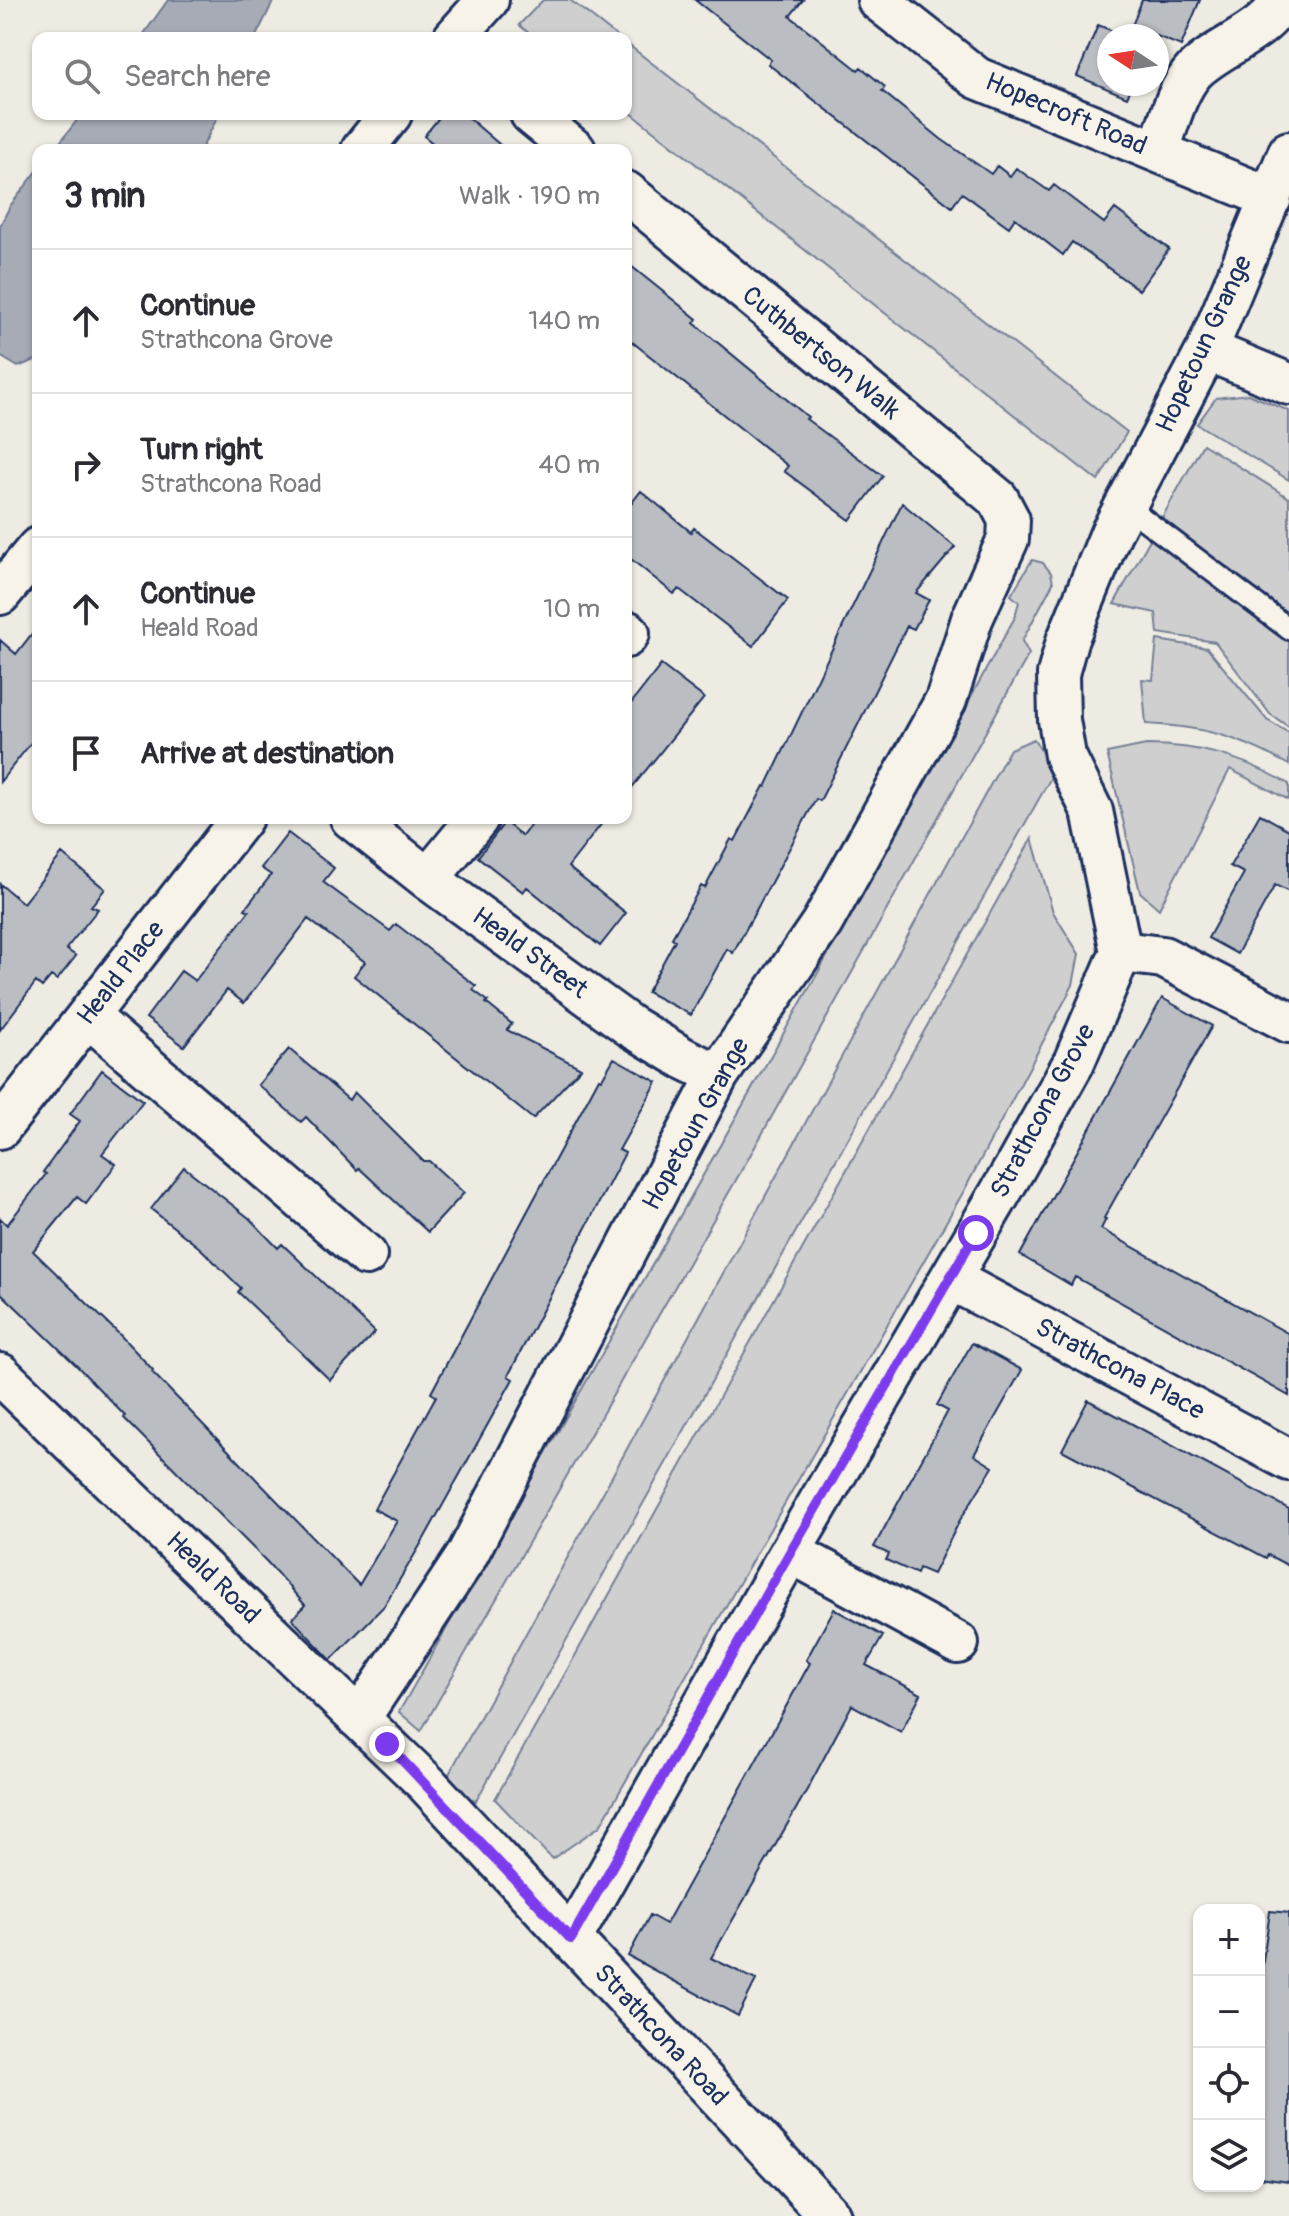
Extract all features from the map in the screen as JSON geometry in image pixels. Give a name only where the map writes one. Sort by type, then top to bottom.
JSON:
[{"type":"street","points":[[459,32],[488,0]]},
{"type":"street","points":[[1158,152],[1176,103],[1193,72],[1269,18],[1281,0]]},
{"type":"street","name":"Hopecroft Road","points":[[885,2],[977,78],[1271,198]]},
{"type":"street","points":[[367,144],[386,120]]},
{"type":"street","points":[[538,120],[568,144]]},
{"type":"street","name":"Hopetoun Grange","points":[[1118,519],[1207,350],[1289,152]]},
{"type":"street","name":"Cuthbertson Walk","points":[[632,197],[998,499],[1009,520]]},
{"type":"street","points":[[1207,350],[1289,384]]},
{"type":"street","points":[[1118,519],[1067,641],[1058,674],[1059,720],[1065,756],[1092,811],[1121,952],[1163,957],[1289,1022]]},
{"type":"street","name":"Hopetoun Grange","points":[[359,1719],[466,1557],[718,1075],[822,923],[946,700],[972,619],[1008,539],[1009,520]]},
{"type":"street","name":"Heald Place","points":[[0,1128],[237,824]]},
{"type":"street","name":"Heald Street","points":[[359,824],[428,879],[630,1026],[718,1075]]},
{"type":"street","points":[[428,879],[473,824]]},
{"type":"street","name":"Strathcona Grove","points":[[571,1939],[790,1552],[1074,1062],[1121,952]]},
{"type":"street","points":[[88,1016],[292,1170],[366,1255]]},
{"type":"street","name":"Strathcona Place","points":[[951,1279],[1289,1460]]},
{"type":"street","name":"Heald Road","points":[[0,1374],[426,1783]]},
{"type":"street","points":[[790,1552],[958,1643]]},
{"type":"street","name":"Strathcona Road","points":[[426,1783],[830,2216]]},
{"type":"lane","points":[[1118,519],[1289,629]]},
{"type":"shaded area","points":[[168,0],[274,0],[258,32],[145,32]]},
{"type":"shaded area","points":[[543,0],[570,0],[611,32],[528,32],[519,25]]},
{"type":"shaded area","points":[[632,48],[1127,432],[1098,481],[632,114]]},
{"type":"shaded area","points":[[77,120],[216,120],[204,144],[59,144]]},
{"type":"shaded area","points":[[32,178],[32,361],[18,367],[0,356],[0,226],[10,206]]},
{"type":"shaded area","points":[[1248,394],[1289,411],[1289,480],[1197,424],[1216,398]]},
{"type":"shaded area","points":[[1203,444],[1289,498],[1289,727],[1270,714],[1215,642],[1158,633],[1156,613],[1114,604]]},
{"type":"shaded area","points":[[1032,560],[1043,563],[1051,573],[1053,583],[1022,641],[1029,654],[756,1145],[421,1731],[399,1712],[816,976],[1014,619],[1019,602],[1011,595]]},
{"type":"shaded area","points":[[1157,640],[1207,648],[1267,720],[1289,733],[1289,765],[1220,735],[1146,724],[1142,679],[1153,680]]},
{"type":"shaded area","points":[[1034,739],[1054,772],[476,1801],[443,1785],[1010,749]]},
{"type":"shaded area","points":[[1146,745],[1185,747],[1220,754],[1289,784],[1289,800],[1230,769],[1159,909],[1140,892],[1107,753]]},
{"type":"shaded area","points":[[1032,838],[1053,912],[1079,954],[1073,985],[965,1189],[600,1826],[552,1859],[495,1799]]},
{"type":"building","points":[[695,0],[803,0],[790,16],[858,70],[861,67],[885,87],[882,91],[941,139],[991,174],[997,166],[1010,176],[1016,168],[1049,191],[1054,185],[1104,223],[1115,209],[1169,249],[1139,290],[1072,242],[1063,255],[1015,218],[1009,227],[962,193],[952,207],[768,64],[771,60]]},
{"type":"building","points":[[1142,0],[1200,0],[1181,46],[1169,41],[1169,24],[1133,24]]},
{"type":"building","points":[[1097,27],[1097,84],[1077,76]]},
{"type":"building","points":[[437,120],[471,120],[499,144],[434,144],[424,136]]},
{"type":"building","points":[[632,267],[697,319],[694,323],[808,417],[806,419],[883,476],[850,520],[784,471],[788,466],[632,342]]},
{"type":"building","points":[[641,491],[691,532],[694,528],[788,600],[753,646],[679,589],[674,594],[632,560],[632,502]]},
{"type":"building","points":[[902,503],[955,547],[916,593],[929,600],[914,629],[907,626],[820,801],[816,799],[733,953],[727,949],[691,1015],[647,992],[701,886],[705,888],[731,839],[735,841],[766,787]]},
{"type":"building","points":[[32,634],[32,742],[0,782],[0,640],[16,654]]},
{"type":"building","points":[[661,665],[704,698],[632,788],[632,702]]},
{"type":"building","points":[[1260,814],[1289,830],[1289,892],[1275,885],[1237,954],[1208,938],[1244,873],[1230,866]]},
{"type":"building","points":[[503,824],[522,836],[531,824],[601,824],[568,867],[626,913],[600,946],[527,887],[523,892],[478,857]]},
{"type":"building","points":[[288,833],[334,868],[323,882],[390,931],[396,924],[476,986],[473,990],[512,1024],[507,1030],[581,1068],[533,1119],[354,976],[365,962],[308,919],[244,1003],[227,990],[184,1046],[146,1018],[181,971],[195,981],[249,911],[245,909],[271,875],[261,868]]},
{"type":"building","points":[[62,854],[105,889],[91,906],[98,909],[66,949],[76,956],[57,980],[51,976],[42,987],[36,982],[0,1030],[0,884],[23,903]]},
{"type":"building","points":[[1162,998],[1212,1026],[1104,1218],[1101,1229],[1289,1334],[1289,1396],[1075,1277],[1071,1285],[1020,1255]]},
{"type":"building","points":[[289,1049],[349,1100],[354,1092],[423,1161],[429,1161],[464,1193],[428,1232],[359,1168],[357,1170],[306,1117],[301,1122],[258,1085]]},
{"type":"building","points":[[614,1058],[657,1082],[619,1150],[625,1153],[508,1376],[513,1379],[425,1537],[384,1606],[331,1660],[292,1619],[305,1605],[268,1563],[124,1418],[76,1365],[0,1292],[0,1218],[7,1225],[46,1174],[43,1172],[80,1121],[70,1114],[102,1070],[143,1101],[102,1154],[116,1164],[86,1204],[77,1197],[33,1251],[120,1335],[152,1372],[359,1585],[397,1521],[374,1509],[436,1396],[431,1393],[525,1216],[599,1078],[602,1079]]},
{"type":"building","points":[[184,1167],[249,1218],[278,1248],[282,1244],[375,1332],[330,1380],[238,1292],[241,1288],[201,1249],[151,1209]]},
{"type":"building","points":[[972,1343],[1022,1370],[974,1455],[993,1467],[960,1520],[933,1574],[919,1568],[917,1574],[886,1560],[889,1554],[874,1547],[948,1411],[937,1405]]},
{"type":"building","points":[[1088,1400],[1289,1509],[1289,1566],[1268,1555],[1266,1558],[1062,1450]]},
{"type":"building","points":[[834,1609],[883,1636],[866,1665],[921,1694],[901,1732],[852,1705],[711,1958],[756,1980],[738,2016],[628,1956],[650,1915],[666,1924],[810,1663],[806,1660]]},
{"type":"building","points":[[1270,1911],[1289,1913],[1289,2182],[1265,2179],[1265,1946]]},
{"type":"route","points":[[387,1744],[571,1939],[790,1552],[976,1233]]}]
